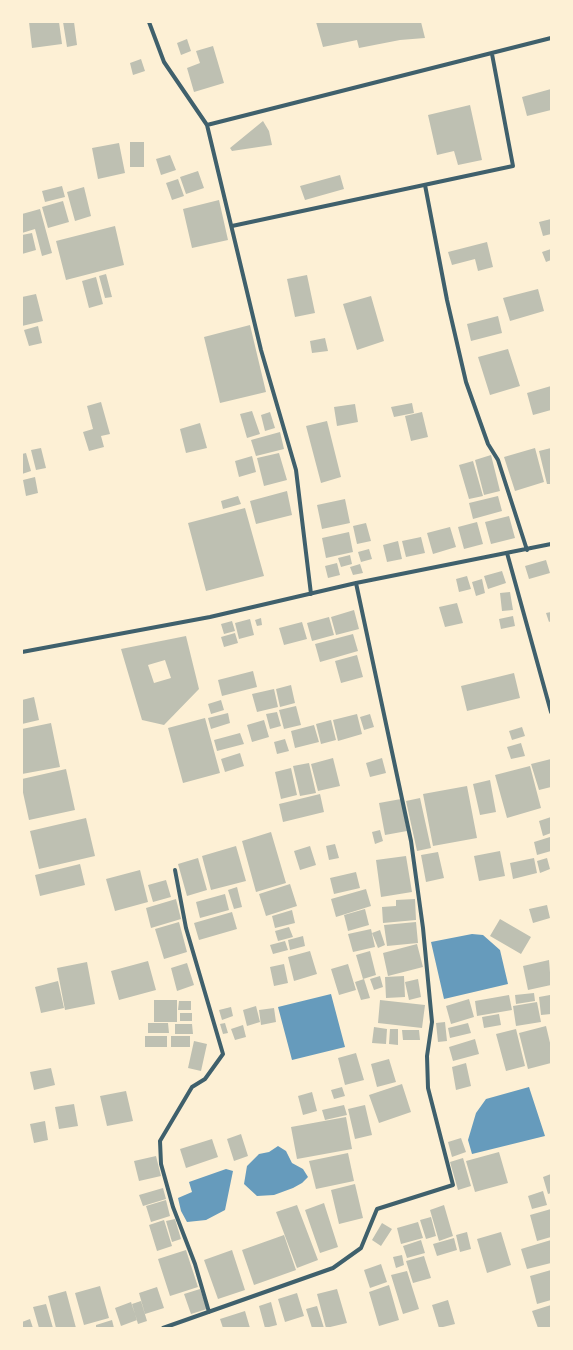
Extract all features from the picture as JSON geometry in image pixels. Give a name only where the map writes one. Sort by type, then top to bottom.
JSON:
[{"type":"street","points":[[149,22],[164,62],[207,125],[262,350],[296,470],[312,594]]},
{"type":"street","points":[[207,125],[551,38]]},
{"type":"street","points":[[232,226],[513,166],[492,54]]},
{"type":"street","points":[[424,185],[447,300],[466,382],[488,444],[498,460],[527,550]]},
{"type":"street","points":[[22,652],[210,617],[356,584],[551,544]]},
{"type":"street","points":[[507,553],[551,712]]},
{"type":"street","points":[[163,1328],[333,1268],[361,1248],[376,1209],[453,1185],[428,1088],[427,1056],[432,1022],[423,928],[411,841],[356,584]]},
{"type":"street","points":[[175,870],[186,928],[223,1054],[205,1080],[192,1087],[160,1141],[161,1164],[173,1207],[195,1264],[209,1312]]},
{"type":"water","points":[[472,934],[483,935],[500,950],[508,984],[444,999],[431,942]]},
{"type":"water","points":[[331,994],[345,1047],[292,1060],[278,1007]]},
{"type":"water","points":[[529,1087],[545,1136],[472,1154],[468,1140],[476,1113],[486,1099]]},
{"type":"water","points":[[278,1146],[286,1151],[292,1163],[303,1169],[308,1177],[302,1183],[293,1188],[274,1195],[257,1196],[244,1184],[247,1166],[259,1154],[269,1152]]},
{"type":"water","points":[[226,1169],[233,1171],[225,1210],[206,1220],[187,1222],[181,1211],[178,1198],[192,1192],[189,1182]]},
{"type":"building","points":[[29,22],[59,22],[62,44],[32,48]]},
{"type":"building","points":[[63,22],[74,22],[77,45],[67,47]]},
{"type":"building","points":[[316,22],[421,22],[425,38],[400,40],[359,48],[357,40],[323,47]]},
{"type":"building","points":[[187,39],[191,51],[181,55],[177,43]]},
{"type":"building","points":[[213,46],[224,83],[194,92],[187,68],[200,63],[196,51]]},
{"type":"building","points":[[141,59],[145,71],[133,75],[130,63]]},
{"type":"building","points":[[551,89],[551,110],[527,116],[522,97]]},
{"type":"building","points":[[470,105],[482,160],[458,165],[454,151],[437,155],[428,115]]},
{"type":"building","points":[[263,121],[269,131],[272,145],[232,151],[230,148]]},
{"type":"building","points":[[130,142],[144,142],[144,167],[130,167]]},
{"type":"building","points":[[119,143],[125,173],[98,179],[92,148]]},
{"type":"building","points":[[170,155],[176,170],[161,175],[156,159]]},
{"type":"building","points":[[198,171],[204,188],[186,194],[180,177]]},
{"type":"building","points":[[340,175],[344,189],[305,200],[300,186]]},
{"type":"building","points":[[178,179],[184,196],[172,200],[166,183]]},
{"type":"building","points":[[62,186],[65,197],[45,202],[42,191]]},
{"type":"building","points":[[84,187],[91,216],[75,221],[67,192]]},
{"type":"building","points":[[219,200],[228,240],[192,248],[183,209]]},
{"type":"building","points":[[63,201],[69,222],[48,228],[42,207]]},
{"type":"building","points":[[40,209],[52,253],[42,256],[35,229],[22,233],[22,214]]},
{"type":"building","points":[[551,219],[551,234],[543,236],[539,222]]},
{"type":"building","points":[[115,226],[124,265],[66,280],[56,241]]},
{"type":"building","points":[[32,233],[36,250],[22,254],[22,235]]},
{"type":"building","points":[[487,242],[493,267],[478,271],[475,259],[452,265],[448,252]]},
{"type":"building","points":[[551,249],[551,260],[546,262],[542,252]]},
{"type":"building","points":[[106,274],[112,297],[105,298],[99,276]]},
{"type":"building","points":[[307,275],[315,313],[295,317],[287,279]]},
{"type":"building","points":[[96,277],[103,304],[89,308],[82,281]]},
{"type":"building","points":[[538,289],[544,311],[510,321],[503,298]]},
{"type":"building","points":[[36,294],[43,321],[22,326],[22,297]]},
{"type":"building","points":[[371,296],[384,341],[357,350],[343,304]]},
{"type":"building","points":[[498,316],[502,333],[471,341],[467,324]]},
{"type":"building","points":[[250,325],[266,392],[220,403],[204,337]]},
{"type":"building","points":[[38,326],[42,343],[29,346],[24,330]]},
{"type":"building","points":[[325,338],[328,351],[312,353],[310,341]]},
{"type":"building","points":[[508,349],[520,386],[490,395],[478,357]]},
{"type":"building","points":[[551,386],[551,410],[533,415],[527,393]]},
{"type":"building","points":[[101,402],[110,434],[101,436],[104,447],[89,451],[83,432],[93,429],[87,406]]},
{"type":"building","points":[[412,403],[414,413],[394,417],[391,407]]},
{"type":"building","points":[[355,404],[358,422],[337,426],[334,407]]},
{"type":"building","points":[[252,411],[260,434],[247,438],[240,414]]},
{"type":"building","points":[[270,412],[275,428],[265,431],[261,415]]},
{"type":"building","points":[[422,412],[428,437],[411,441],[405,416]]},
{"type":"building","points":[[327,421],[341,477],[321,483],[306,426]]},
{"type":"building","points":[[200,423],[207,448],[186,453],[180,429]]},
{"type":"building","points":[[280,432],[284,449],[256,456],[251,440]]},
{"type":"building","points":[[41,448],[46,468],[36,470],[31,450]]},
{"type":"building","points":[[535,448],[544,482],[515,491],[504,457]]},
{"type":"building","points":[[551,448],[551,484],[547,484],[539,451]]},
{"type":"building","points":[[26,453],[31,471],[22,474],[22,454]]},
{"type":"building","points":[[279,453],[287,480],[264,486],[257,458]]},
{"type":"building","points":[[491,455],[500,491],[484,495],[475,460]]},
{"type":"building","points":[[252,456],[256,472],[239,477],[235,461]]},
{"type":"building","points":[[473,461],[483,496],[469,499],[459,465]]},
{"type":"building","points":[[35,477],[38,493],[26,496],[23,480]]},
{"type":"building","points":[[287,491],[292,515],[256,524],[250,501]]},
{"type":"building","points":[[238,496],[241,504],[223,509],[221,501]]},
{"type":"building","points":[[498,496],[502,511],[473,519],[469,503]]},
{"type":"building","points":[[345,499],[350,523],[322,529],[317,505]]},
{"type":"building","points":[[245,508],[264,576],[206,591],[188,523]]},
{"type":"building","points":[[509,516],[515,538],[491,544],[485,522]]},
{"type":"building","points":[[477,522],[483,544],[464,549],[458,527]]},
{"type":"building","points":[[366,523],[371,541],[357,544],[353,526]]},
{"type":"building","points":[[450,527],[456,547],[433,554],[427,533]]},
{"type":"building","points":[[349,532],[353,552],[326,558],[322,538]]},
{"type":"building","points":[[421,537],[425,553],[406,557],[402,541]]},
{"type":"building","points":[[398,541],[402,559],[387,562],[383,545]]},
{"type":"building","points":[[369,549],[372,559],[361,562],[358,552]]},
{"type":"building","points":[[350,555],[352,564],[341,567],[338,558]]},
{"type":"building","points":[[546,560],[550,573],[529,579],[525,566]]},
{"type":"building","points":[[337,563],[340,575],[328,578],[325,566]]},
{"type":"building","points":[[360,564],[363,573],[353,575],[350,567]]},
{"type":"building","points":[[502,571],[506,583],[488,589],[484,576]]},
{"type":"building","points":[[467,576],[471,589],[459,592],[456,579]]},
{"type":"building","points":[[482,579],[485,593],[476,596],[472,582]]},
{"type":"building","points":[[510,592],[513,610],[502,611],[500,593]]},
{"type":"building","points":[[457,603],[463,623],[445,627],[439,607]]},
{"type":"building","points":[[354,610],[359,629],[336,635],[331,617]]},
{"type":"building","points":[[551,612],[551,621],[549,622],[546,613]]},
{"type":"building","points":[[513,616],[515,626],[501,629],[499,619]]},
{"type":"building","points":[[329,617],[334,635],[312,641],[307,623]]},
{"type":"building","points":[[261,618],[262,625],[257,626],[255,620]]},
{"type":"building","points":[[250,619],[254,635],[239,639],[235,623]]},
{"type":"building","points":[[232,621],[235,631],[224,634],[221,624]]},
{"type":"building","points":[[302,622],[307,639],[284,645],[279,628]]},
{"type":"building","points":[[235,633],[238,643],[224,647],[221,637]]},
{"type":"building","points":[[353,634],[358,651],[320,662],[315,644]]},
{"type":"building","points":[[186,636],[199,689],[164,725],[142,720],[121,649]],"holes":[[[165,660],[171,678],[154,683],[148,665]]]},
{"type":"building","points":[[357,655],[363,677],[341,683],[335,661]]},
{"type":"building","points":[[253,671],[257,687],[222,696],[218,680]]},
{"type":"building","points":[[514,673],[520,698],[467,711],[461,686]]},
{"type":"building","points":[[291,685],[295,703],[280,707],[276,689]]},
{"type":"building","points":[[274,689],[278,707],[257,712],[252,694]]},
{"type":"building","points":[[34,697],[39,720],[22,724],[22,700]]},
{"type":"building","points":[[221,700],[224,710],[211,714],[208,704]]},
{"type":"building","points":[[296,706],[301,725],[284,729],[279,710]]},
{"type":"building","points":[[277,712],[281,726],[270,729],[266,714]]},
{"type":"building","points":[[228,713],[230,723],[211,729],[208,718]]},
{"type":"building","points":[[357,714],[362,734],[338,741],[333,720]]},
{"type":"building","points":[[370,714],[374,727],[364,730],[360,717]]},
{"type":"building","points":[[205,718],[220,773],[183,783],[168,728]]},
{"type":"building","points":[[264,720],[269,737],[252,742],[247,725]]},
{"type":"building","points":[[331,720],[336,740],[321,744],[316,724]]},
{"type":"building","points":[[51,723],[60,767],[22,774],[22,729]]},
{"type":"building","points":[[314,725],[319,742],[295,748],[291,731]]},
{"type":"building","points":[[522,727],[525,736],[512,740],[509,731]]},
{"type":"building","points":[[240,733],[244,744],[217,751],[214,740]]},
{"type":"building","points":[[285,739],[289,751],[277,754],[274,742]]},
{"type":"building","points":[[521,743],[525,756],[511,759],[507,747]]},
{"type":"building","points":[[240,753],[244,766],[225,772],[221,759]]},
{"type":"building","points":[[333,758],[340,786],[318,791],[311,764]]},
{"type":"building","points":[[382,758],[386,773],[370,777],[366,763]]},
{"type":"building","points":[[551,759],[551,787],[539,790],[531,764]]},
{"type":"building","points":[[309,763],[316,793],[300,796],[293,766]]},
{"type":"building","points":[[530,766],[541,808],[507,818],[495,775]]},
{"type":"building","points":[[291,768],[297,795],[281,799],[275,772]]},
{"type":"building","points":[[66,769],[75,810],[29,820],[22,788],[22,779]]},
{"type":"building","points":[[490,780],[496,812],[480,815],[473,784]]},
{"type":"building","points":[[467,786],[477,838],[433,846],[423,794]]},
{"type":"building","points":[[320,794],[324,812],[283,822],[279,804]]},
{"type":"building","points":[[420,798],[431,848],[417,851],[406,801]]},
{"type":"building","points":[[401,799],[407,831],[385,835],[379,803]]},
{"type":"building","points":[[551,817],[551,833],[543,836],[539,821]]},
{"type":"building","points":[[86,818],[95,856],[39,869],[30,831]]},
{"type":"building","points":[[380,830],[383,841],[375,844],[372,832]]},
{"type":"building","points":[[271,832],[286,883],[256,892],[242,841]]},
{"type":"building","points":[[550,837],[551,851],[537,855],[534,842]]},
{"type":"building","points":[[335,844],[339,858],[329,860],[326,846]]},
{"type":"building","points":[[236,846],[246,881],[211,890],[202,856]]},
{"type":"building","points":[[310,846],[316,865],[300,870],[294,851]]},
{"type":"building","points":[[500,851],[505,876],[479,881],[474,856]]},
{"type":"building","points":[[438,852],[444,878],[426,882],[421,855]]},
{"type":"building","points":[[406,856],[412,892],[381,897],[376,860]]},
{"type":"building","points":[[198,858],[207,890],[187,896],[178,864]]},
{"type":"building","points":[[534,858],[537,873],[513,879],[510,863]]},
{"type":"building","points":[[547,858],[550,869],[540,873],[537,861]]},
{"type":"building","points":[[80,864],[85,885],[40,896],[35,875]]},
{"type":"building","points":[[140,870],[148,902],[115,911],[106,879]]},
{"type":"building","points":[[356,872],[360,888],[334,894],[330,878]]},
{"type":"building","points":[[166,880],[171,897],[153,902],[148,885]]},
{"type":"building","points":[[290,884],[297,906],[266,916],[259,894]]},
{"type":"building","points":[[237,887],[242,907],[234,909],[228,890]]},
{"type":"building","points":[[366,889],[371,906],[336,917],[331,899]]},
{"type":"building","points":[[225,894],[229,910],[200,918],[196,902]]},
{"type":"building","points":[[176,899],[181,919],[151,928],[146,908]]},
{"type":"building","points":[[415,899],[416,920],[383,923],[382,907],[396,906],[396,900]]},
{"type":"building","points":[[547,905],[550,918],[533,923],[529,909]]},
{"type":"building","points":[[365,909],[369,925],[348,931],[344,915]]},
{"type":"building","points":[[292,910],[295,923],[275,928],[272,916]]},
{"type":"building","points":[[232,912],[237,929],[199,940],[194,923]]},
{"type":"building","points":[[500,919],[531,937],[521,954],[490,936]]},
{"type":"building","points":[[179,922],[187,952],[164,959],[155,929]]},
{"type":"building","points":[[416,922],[418,943],[387,946],[384,925]]},
{"type":"building","points":[[289,927],[293,937],[278,941],[275,931]]},
{"type":"building","points":[[371,929],[375,947],[353,952],[348,934]]},
{"type":"building","points":[[380,930],[385,945],[378,948],[372,933]]},
{"type":"building","points":[[303,936],[305,946],[290,950],[288,940]]},
{"type":"building","points":[[285,941],[288,950],[273,954],[270,945]]},
{"type":"building","points":[[417,944],[423,967],[388,976],[383,953]]},
{"type":"building","points":[[310,951],[317,974],[294,981],[288,957]]},
{"type":"building","points":[[370,951],[376,975],[363,979],[356,955]]},
{"type":"building","points":[[549,960],[551,985],[528,990],[523,966]]},
{"type":"building","points":[[148,961],[156,990],[119,1000],[111,971]]},
{"type":"building","points":[[87,962],[95,1004],[65,1010],[57,968]]},
{"type":"building","points":[[187,963],[194,985],[177,991],[171,968]]},
{"type":"building","points":[[284,964],[288,983],[274,986],[270,967]]},
{"type":"building","points":[[348,964],[356,990],[339,995],[331,969]]},
{"type":"building","points":[[380,976],[383,987],[374,990],[370,979]]},
{"type":"building","points":[[404,976],[405,997],[386,998],[385,977]]},
{"type":"building","points":[[364,979],[370,998],[361,1000],[355,982]]},
{"type":"building","points":[[418,979],[421,997],[409,1000],[405,982]]},
{"type":"building","points":[[58,981],[64,1008],[41,1013],[35,987]]},
{"type":"building","points":[[534,993],[535,1001],[516,1004],[515,995]]},
{"type":"building","points":[[509,995],[512,1010],[477,1016],[475,1001]]},
{"type":"building","points":[[550,995],[551,1014],[541,1015],[539,997]]},
{"type":"building","points":[[469,999],[474,1017],[451,1024],[446,1006]]},
{"type":"building","points":[[154,1000],[177,1000],[177,1022],[154,1022]]},
{"type":"building","points":[[380,1000],[425,1005],[422,1028],[378,1023]]},
{"type":"building","points":[[179,1001],[191,1001],[191,1010],[178,1010]]},
{"type":"building","points":[[537,1002],[541,1022],[516,1026],[513,1006]]},
{"type":"building","points":[[256,1006],[260,1022],[247,1026],[243,1010]]},
{"type":"building","points":[[231,1007],[233,1016],[222,1020],[219,1010]]},
{"type":"building","points":[[274,1008],[276,1022],[261,1025],[259,1010]]},
{"type":"building","points":[[180,1013],[192,1013],[192,1021],[180,1021]]},
{"type":"building","points":[[499,1014],[501,1025],[484,1028],[482,1017]]},
{"type":"building","points":[[445,1022],[447,1041],[438,1042],[436,1023]]},
{"type":"building","points":[[148,1023],[168,1023],[169,1033],[148,1033]]},
{"type":"building","points":[[225,1023],[228,1033],[223,1034],[220,1024]]},
{"type":"building","points":[[468,1023],[471,1033],[450,1038],[448,1028]]},
{"type":"building","points":[[175,1024],[192,1024],[193,1034],[175,1034]]},
{"type":"building","points":[[243,1025],[246,1037],[235,1040],[231,1029]]},
{"type":"building","points":[[546,1026],[551,1047],[551,1063],[528,1069],[519,1033]]},
{"type":"building","points":[[374,1027],[387,1029],[386,1044],[372,1043]]},
{"type":"building","points":[[390,1029],[398,1029],[398,1045],[389,1044]]},
{"type":"building","points":[[516,1029],[525,1066],[506,1071],[496,1034]]},
{"type":"building","points":[[402,1030],[419,1030],[420,1040],[403,1040]]},
{"type":"building","points":[[145,1036],[167,1036],[167,1047],[145,1047]]},
{"type":"building","points":[[171,1036],[190,1036],[190,1047],[171,1047]]},
{"type":"building","points":[[475,1039],[479,1054],[453,1061],[449,1047]]},
{"type":"building","points":[[194,1041],[207,1044],[201,1071],[188,1068]]},
{"type":"building","points":[[356,1053],[364,1080],[345,1085],[338,1058]]},
{"type":"building","points":[[389,1059],[396,1082],[377,1087],[371,1064]]},
{"type":"building","points":[[466,1063],[471,1086],[456,1090],[452,1067]]},
{"type":"building","points":[[51,1068],[55,1085],[34,1090],[30,1072]]},
{"type":"building","points":[[402,1084],[411,1112],[379,1123],[369,1095]]},
{"type":"building","points":[[342,1087],[345,1096],[334,1099],[331,1090]]},
{"type":"building","points":[[126,1091],[133,1121],[107,1126],[100,1096]]},
{"type":"building","points":[[312,1092],[317,1111],[303,1115],[298,1096]]},
{"type":"building","points":[[74,1104],[78,1126],[59,1129],[55,1107]]},
{"type":"building","points":[[344,1105],[347,1115],[325,1120],[322,1110]]},
{"type":"building","points":[[365,1105],[372,1135],[355,1139],[348,1109]]},
{"type":"building","points":[[346,1117],[352,1149],[297,1159],[291,1127]]},
{"type":"building","points":[[45,1121],[48,1140],[34,1143],[30,1124]]},
{"type":"building","points":[[241,1134],[248,1156],[234,1161],[227,1139]]},
{"type":"building","points":[[461,1138],[466,1152],[452,1157],[448,1142]]},
{"type":"building","points":[[212,1139],[218,1157],[186,1168],[180,1149]]},
{"type":"building","points":[[499,1152],[508,1183],[475,1192],[466,1161]]},
{"type":"building","points":[[348,1153],[354,1181],[316,1189],[309,1161]]},
{"type":"building","points":[[156,1156],[161,1176],[139,1181],[134,1161]]},
{"type":"building","points":[[463,1158],[471,1186],[458,1190],[450,1162]]},
{"type":"building","points":[[551,1174],[551,1193],[548,1194],[543,1177]]},
{"type":"building","points":[[355,1184],[363,1218],[339,1224],[331,1190]]},
{"type":"building","points":[[163,1188],[166,1199],[143,1206],[139,1195]]},
{"type":"building","points":[[543,1191],[547,1205],[532,1209],[528,1196]]},
{"type":"building","points":[[166,1200],[170,1216],[151,1222],[146,1206]]},
{"type":"building","points":[[324,1203],[338,1247],[320,1253],[305,1210]]},
{"type":"building","points":[[297,1205],[318,1260],[297,1268],[276,1212]]},
{"type":"building","points":[[444,1205],[453,1236],[439,1241],[430,1210]]},
{"type":"building","points":[[551,1209],[551,1237],[537,1241],[530,1215]]},
{"type":"building","points":[[431,1217],[436,1236],[426,1239],[420,1220]]},
{"type":"building","points":[[175,1219],[181,1239],[172,1242],[166,1221]]},
{"type":"building","points":[[164,1220],[172,1246],[157,1251],[149,1225]]},
{"type":"building","points":[[418,1222],[423,1238],[401,1244],[397,1228]]},
{"type":"building","points":[[382,1223],[392,1229],[381,1246],[372,1240]]},
{"type":"building","points":[[467,1232],[471,1249],[460,1252],[456,1235]]},
{"type":"building","points":[[501,1232],[511,1265],[487,1273],[477,1239]]},
{"type":"building","points":[[284,1235],[296,1270],[254,1285],[242,1250]]},
{"type":"building","points":[[454,1238],[457,1250],[437,1256],[433,1244]]},
{"type":"building","points":[[421,1240],[425,1253],[407,1258],[403,1246]]},
{"type":"building","points":[[551,1240],[551,1263],[527,1269],[521,1249]]},
{"type":"building","points":[[186,1250],[198,1287],[170,1296],[158,1259]]},
{"type":"building","points":[[232,1250],[245,1290],[218,1299],[204,1260]]},
{"type":"building","points":[[402,1255],[404,1265],[396,1268],[393,1257]]},
{"type":"building","points":[[424,1256],[431,1278],[413,1283],[406,1261]]},
{"type":"building","points":[[381,1264],[387,1282],[370,1288],[364,1270]]},
{"type":"building","points":[[551,1270],[551,1300],[537,1304],[530,1276]]},
{"type":"building","points":[[407,1271],[419,1309],[403,1314],[391,1275]]},
{"type":"building","points":[[389,1285],[399,1320],[379,1326],[369,1292]]},
{"type":"building","points":[[100,1286],[109,1318],[84,1325],[75,1293]]},
{"type":"building","points":[[157,1287],[164,1308],[145,1314],[139,1293]]},
{"type":"building","points":[[200,1289],[207,1309],[191,1314],[184,1294]]},
{"type":"building","points":[[337,1289],[347,1323],[326,1328],[317,1294]]},
{"type":"building","points":[[66,1291],[76,1328],[56,1328],[48,1296]]},
{"type":"building","points":[[297,1293],[304,1316],[285,1322],[278,1299]]},
{"type":"building","points":[[448,1300],[455,1324],[439,1328],[432,1305]]},
{"type":"building","points":[[141,1301],[147,1321],[138,1324],[132,1304]]},
{"type":"building","points":[[131,1302],[137,1320],[121,1326],[115,1308]]},
{"type":"building","points":[[271,1302],[277,1325],[265,1328],[259,1306]]},
{"type":"building","points":[[46,1304],[53,1328],[39,1328],[33,1307]]},
{"type":"building","points":[[551,1305],[551,1328],[538,1328],[532,1311]]},
{"type":"building","points":[[317,1306],[324,1328],[312,1328],[306,1309]]},
{"type":"building","points":[[245,1311],[250,1328],[223,1328],[220,1319]]},
{"type":"building","points":[[30,1319],[33,1328],[22,1328],[22,1322]]},
{"type":"building","points":[[112,1320],[114,1328],[96,1328],[96,1325]]}]
